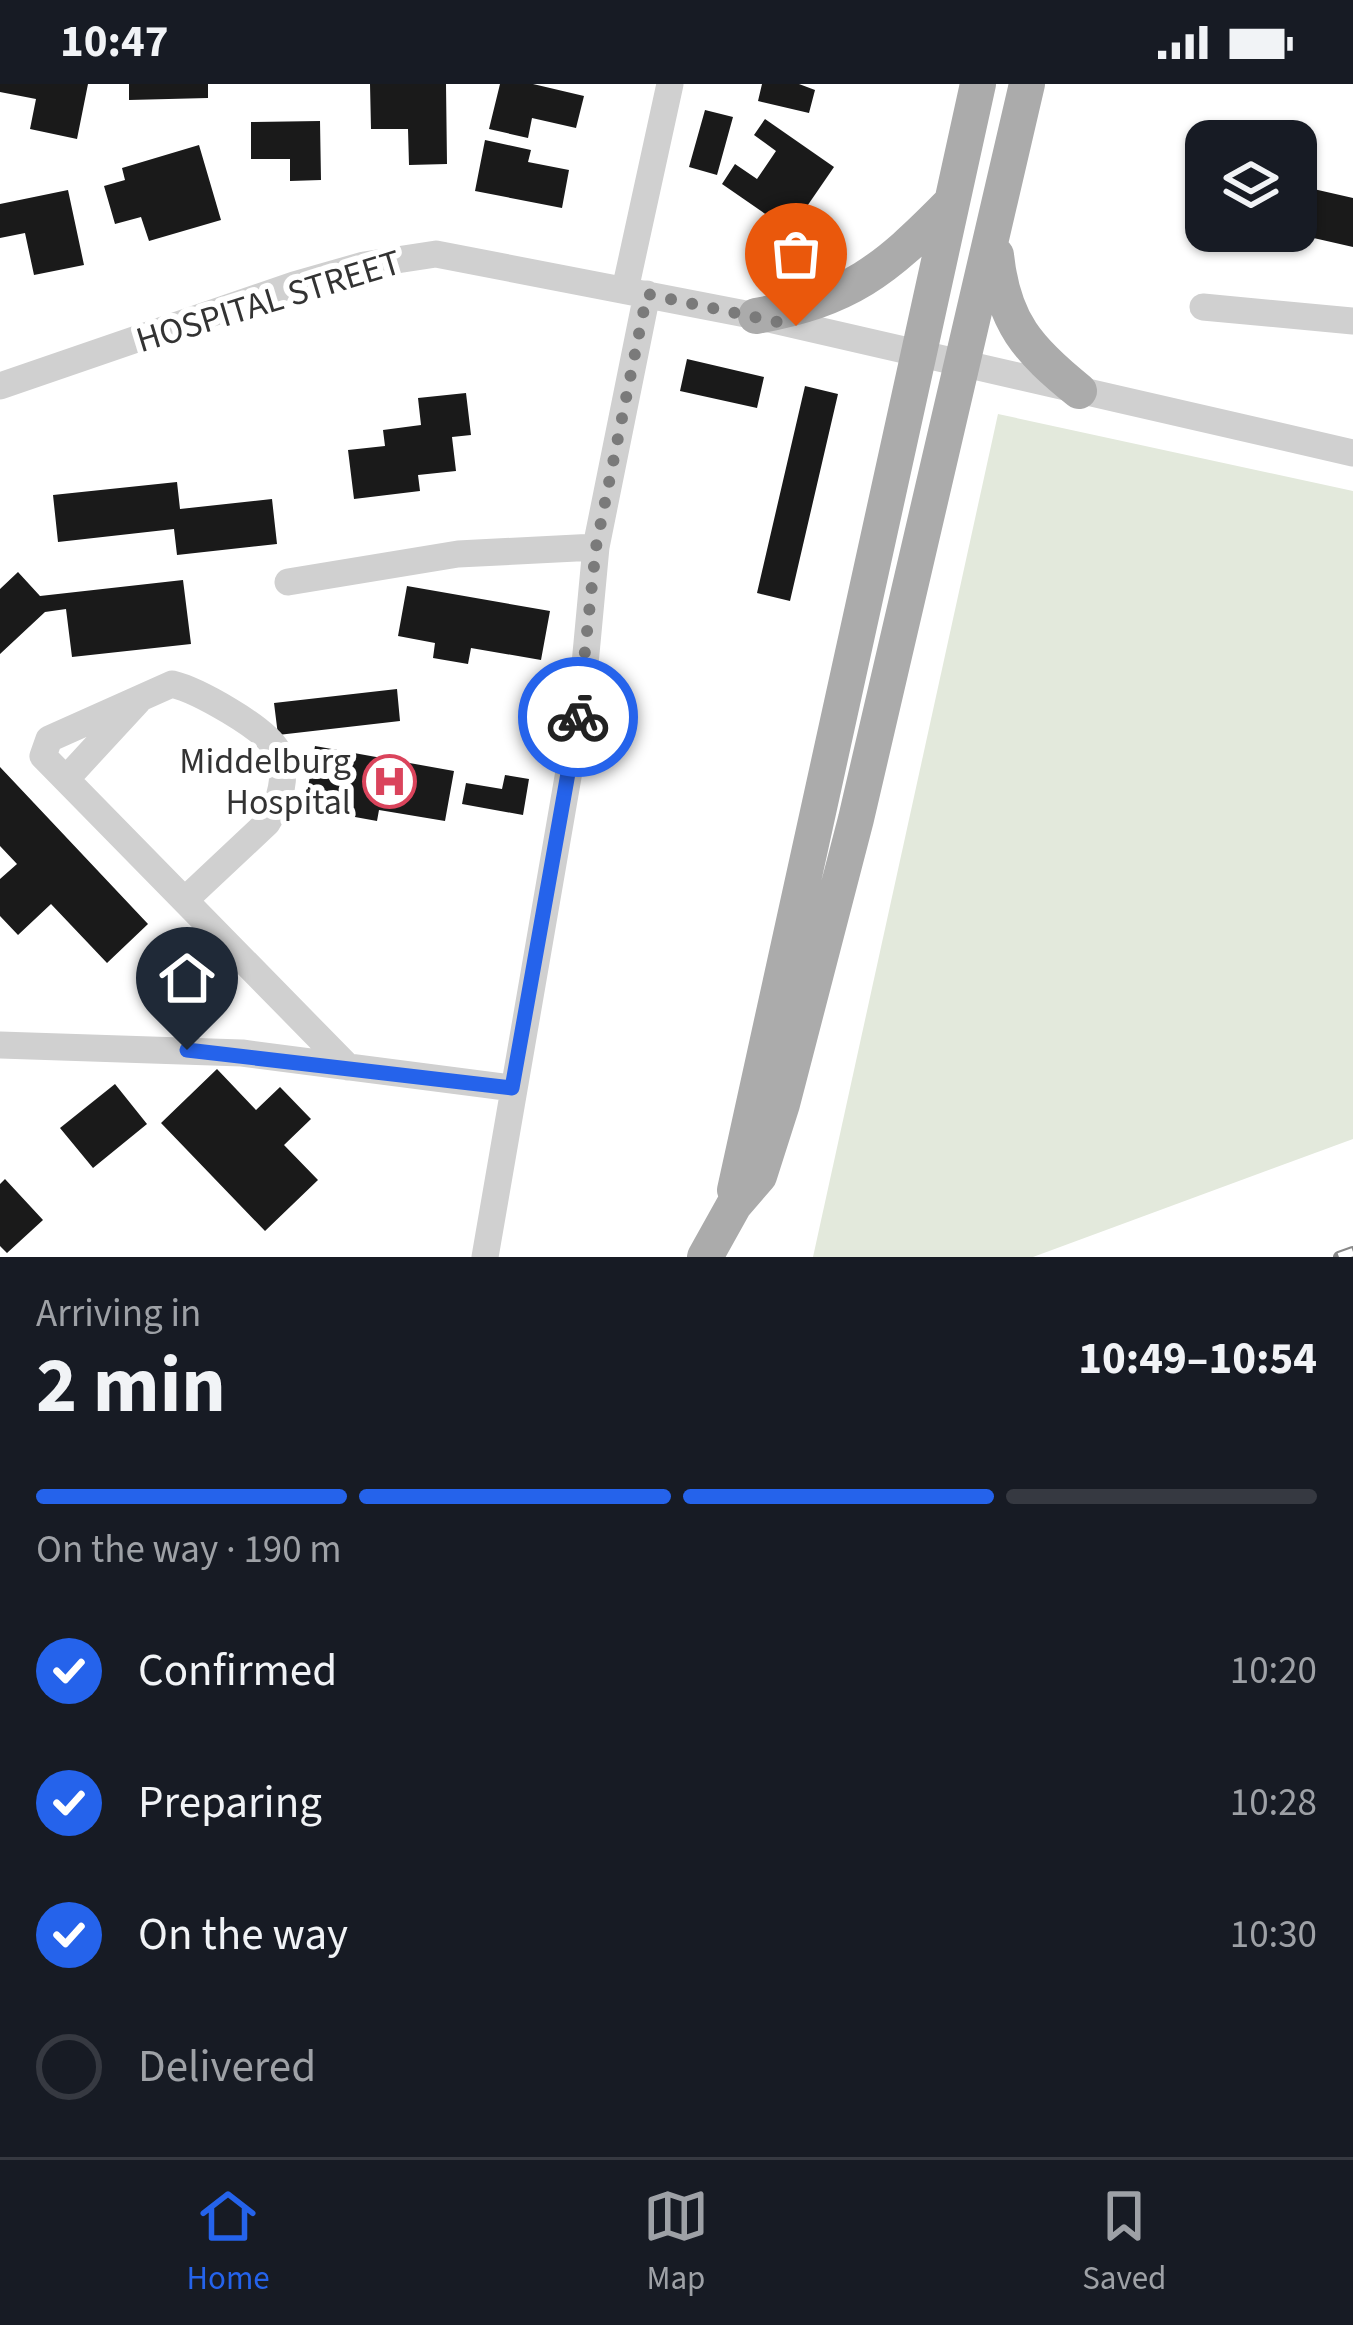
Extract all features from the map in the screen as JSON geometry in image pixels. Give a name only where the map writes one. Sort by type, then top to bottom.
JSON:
[{"type":"main road","points":[[734,1205],[736,1171],[978,84]]},
{"type":"main road","points":[[706,1257],[734,1205],[759,1176],[782,1104],[856,819],[1027,84]]},
{"type":"main road","points":[[756,316],[811,306],[842,293],[894,257],[951,203]]},
{"type":"main road","points":[[993,228],[1001,298],[1022,337],[1079,392]]},
{"type":"street","points":[[485,1257],[582,696],[596,547],[670,84]]},
{"type":"street","name":"HOSPITAL STREET","points":[[0,386],[294,285],[412,255],[436,254],[756,316],[1353,453]]},
{"type":"street","points":[[1203,307],[1353,321]]},
{"type":"street","points":[[288,582],[458,554],[596,547]]},
{"type":"street","points":[[186,899],[267,823],[282,788],[279,757],[262,735],[187,688],[172,684],[146,692],[44,744],[43,755],[348,1067]]},
{"type":"street","points":[[67,778],[146,692]]},
{"type":"street","points":[[0,1046],[242,1053],[512,1088]]},
{"type":"shaded area","points":[[998,414],[1353,491],[1353,1139],[1033,1257],[813,1257]]},
{"type":"building","points":[[0,84],[88,84],[77,139],[30,129],[36,99],[0,92]]},
{"type":"building","points":[[129,84],[208,84],[208,98],[129,100]]},
{"type":"building","points":[[370,84],[446,84],[447,164],[409,165],[408,129],[371,129]]},
{"type":"building","points":[[500,84],[533,84],[584,96],[576,128],[532,118],[528,138],[489,129]]},
{"type":"building","points":[[762,84],[799,84],[815,90],[809,113],[758,101]]},
{"type":"building","points":[[705,110],[733,117],[717,175],[689,167]]},
{"type":"building","points":[[765,119],[834,167],[790,231],[722,184],[735,164],[757,179],[776,151],[754,135]]},
{"type":"building","points":[[320,121],[321,180],[290,181],[290,159],[251,159],[251,122]]},
{"type":"building","points":[[485,140],[531,150],[528,162],[569,170],[562,208],[475,191]]},
{"type":"building","points":[[199,145],[221,220],[149,241],[141,217],[115,224],[104,186],[125,180],[122,168]]},
{"type":"building","points":[[68,190],[84,265],[34,275],[25,233],[0,238],[0,204]]},
{"type":"building","points":[[1317,190],[1353,198],[1353,247],[1317,239]]},
{"type":"building","points":[[687,359],[764,377],[757,408],[680,391]]},
{"type":"building","points":[[805,386],[838,394],[790,601],[757,593]]},
{"type":"building","points":[[466,393],[471,435],[452,437],[456,471],[418,475],[420,491],[354,499],[348,450],[385,446],[383,430],[421,425],[418,398]]},
{"type":"building","points":[[177,482],[180,509],[272,499],[277,544],[177,555],[174,529],[58,542],[53,495]]},
{"type":"building","points":[[18,572],[40,596],[183,580],[191,644],[72,657],[66,609],[45,612],[0,654],[0,589]]},
{"type":"building","points":[[407,586],[550,611],[541,660],[471,648],[468,664],[433,658],[435,643],[398,636]]},
{"type":"building","points":[[397,689],[400,721],[278,735],[274,703]]},
{"type":"building","points":[[315,746],[454,771],[445,821],[379,810],[377,821],[344,815],[346,806],[306,799]]},
{"type":"building","points":[[0,767],[148,924],[107,963],[51,904],[18,935],[0,916],[0,879],[17,864],[0,846]]},
{"type":"building","points":[[505,775],[529,779],[523,815],[462,804],[466,783],[502,789]]},
{"type":"building","points":[[217,1069],[256,1110],[280,1087],[311,1119],[284,1145],[318,1180],[265,1231],[161,1123]]},
{"type":"building","points":[[115,1084],[147,1124],[93,1168],[60,1128]]},
{"type":"building","points":[[5,1179],[43,1220],[7,1253],[0,1246],[0,1184]]},
{"type":"railway","points":[[1339,1257],[1353,1252]]},
{"type":"way so far","points":[[578,717],[596,547],[647,294],[796,326]]},
{"type":"place","name":"Middelburg Hospital","points":[[390,781]]},
{"type":"route","points":[[187,1050],[512,1088],[578,717]]}]
